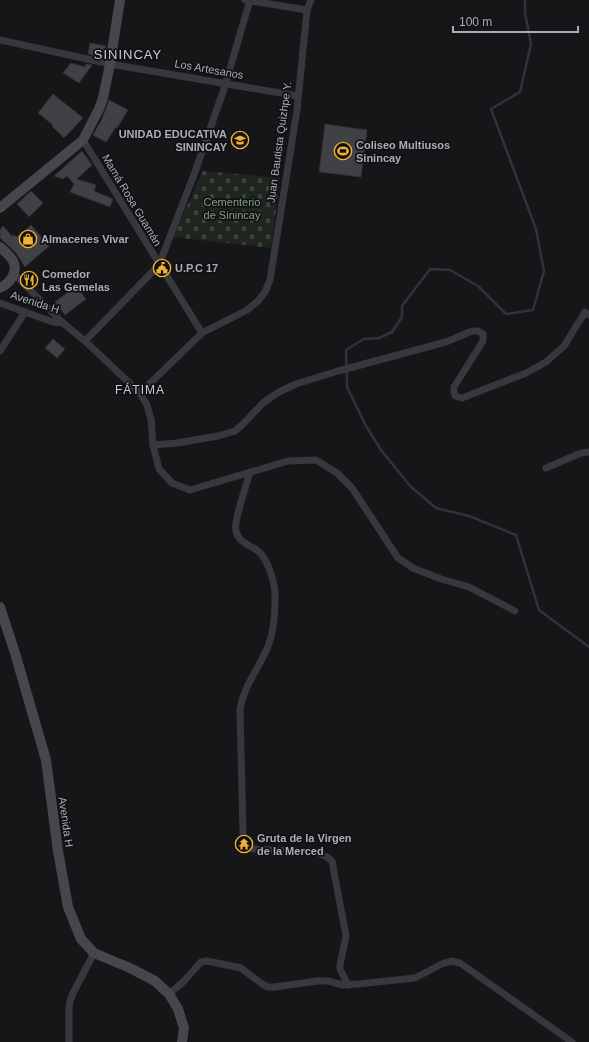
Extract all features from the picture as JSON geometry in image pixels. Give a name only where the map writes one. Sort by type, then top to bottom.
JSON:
[{"type":"street","points":[[0,208],[83,140],[99,109],[110,64],[120,0]]},
{"type":"street","points":[[85,341],[159,265],[195,172],[226,83],[248,0],[308,10]]},
{"type":"street","name":"Juan Bautista Quizhpe Y.","points":[[140,393],[202,333],[247,310],[258,301],[265,292],[270,280],[297,110],[310,0]]},
{"type":"street","name":"Los Artesanos","points":[[0,40],[110,64],[298,96]]},
{"type":"street","name":"Mamá Rosa Guamán","points":[[83,140],[202,333]]},
{"type":"street","points":[[0,246],[14,262],[14,274],[7,285],[0,288]]},
{"type":"street","points":[[14,274],[63,323],[85,341],[140,393],[147,405],[151,419],[153,445],[159,469],[172,483],[190,490],[288,461],[316,460],[337,473],[352,488],[398,558],[413,568],[441,579],[469,587],[515,611]]},
{"type":"street","name":"Avenida H","points":[[0,303],[53,322],[63,323]]},
{"type":"street","points":[[0,351],[25,312]]},
{"type":"street","points":[[153,445],[177,443],[218,436],[234,431],[242,425],[264,402],[279,392],[296,384],[446,342],[472,331],[478,331],[483,334],[483,341],[454,386],[455,396],[462,398],[526,373],[546,362],[564,346],[588,312]]},
{"type":"street","points":[[546,468],[581,453],[589,452]]},
{"type":"street","points":[[250,472],[236,520],[236,532],[242,542],[259,551],[265,560],[271,573],[275,594],[274,622],[271,638],[265,654],[246,687],[240,710],[243,834],[246,842],[251,848],[316,852],[327,857],[332,862],[346,936],[340,969],[348,985]]},
{"type":"street","name":"Avenida H","points":[[0,607],[46,760],[58,852],[68,907],[81,938],[94,953],[130,968],[154,981],[169,994],[178,1009],[184,1028],[182,1042]]},
{"type":"street","points":[[69,1042],[70,1001],[94,953]]},
{"type":"street","points":[[169,994],[184,981],[201,962],[207,961],[241,968],[258,982],[268,987],[317,981],[348,985],[415,978],[451,961],[460,963],[572,1042]]},
{"type":"green space","name":"Cementerio de Sinincay","points":[[203,171],[280,178],[271,248],[173,237]]},
{"type":"building","points":[[90,43],[106,46],[104,58],[88,54]]},
{"type":"building","points":[[71,63],[85,67],[86,64],[92,65],[79,83],[63,73]]},
{"type":"building","points":[[53,94],[83,118],[64,138],[52,126],[53,125],[38,113]]},
{"type":"building","points":[[109,100],[128,110],[106,142],[93,135],[102,119]]},
{"type":"building","name":"Coliseo Multiusos Sinincay","points":[[325,124],[367,130],[361,177],[319,172]]},
{"type":"building","points":[[82,151],[92,165],[77,179],[96,185],[94,191],[113,199],[110,207],[70,192],[74,184],[67,176],[63,179],[54,176]]},
{"type":"building","points":[[31,191],[43,203],[29,217],[17,204]]},
{"type":"building","points":[[31,225],[49,246],[25,267],[16,253],[0,238],[0,230],[3,226],[12,236],[14,235],[17,237]]},
{"type":"building","points":[[76,286],[86,299],[65,315],[55,302]]},
{"type":"building","points":[[53,339],[65,349],[57,358],[45,348]]},
{"type":"waterway","points":[[525,0],[525,13],[531,44],[520,92],[491,109],[536,229],[544,271],[533,310],[506,314],[478,286],[450,270],[430,269],[402,306],[402,317],[392,332],[379,338],[364,339],[346,350],[347,387],[366,426],[381,450],[411,487],[436,508],[469,516],[516,535],[539,610],[589,647]]},
{"type":"place","name":"UNIDAD EDUCATIVA SININCAY","points":[[240,140]]},
{"type":"place","name":"Coliseo Multiusos Sinincay","points":[[343,151]]},
{"type":"place","name":"Almacenes Vivar","points":[[28,239]]},
{"type":"place","name":"U.P.C 17","points":[[162,268]]},
{"type":"place","name":"Comedor Las Gemelas","points":[[29,280]]},
{"type":"place","name":"Gruta de la Virgen de la Merced","points":[[244,844]]},
{"type":"district","name":"SININCAY","points":[[128,54]]},
{"type":"district","name":"FÁTIMA","points":[[140,390]]}]
